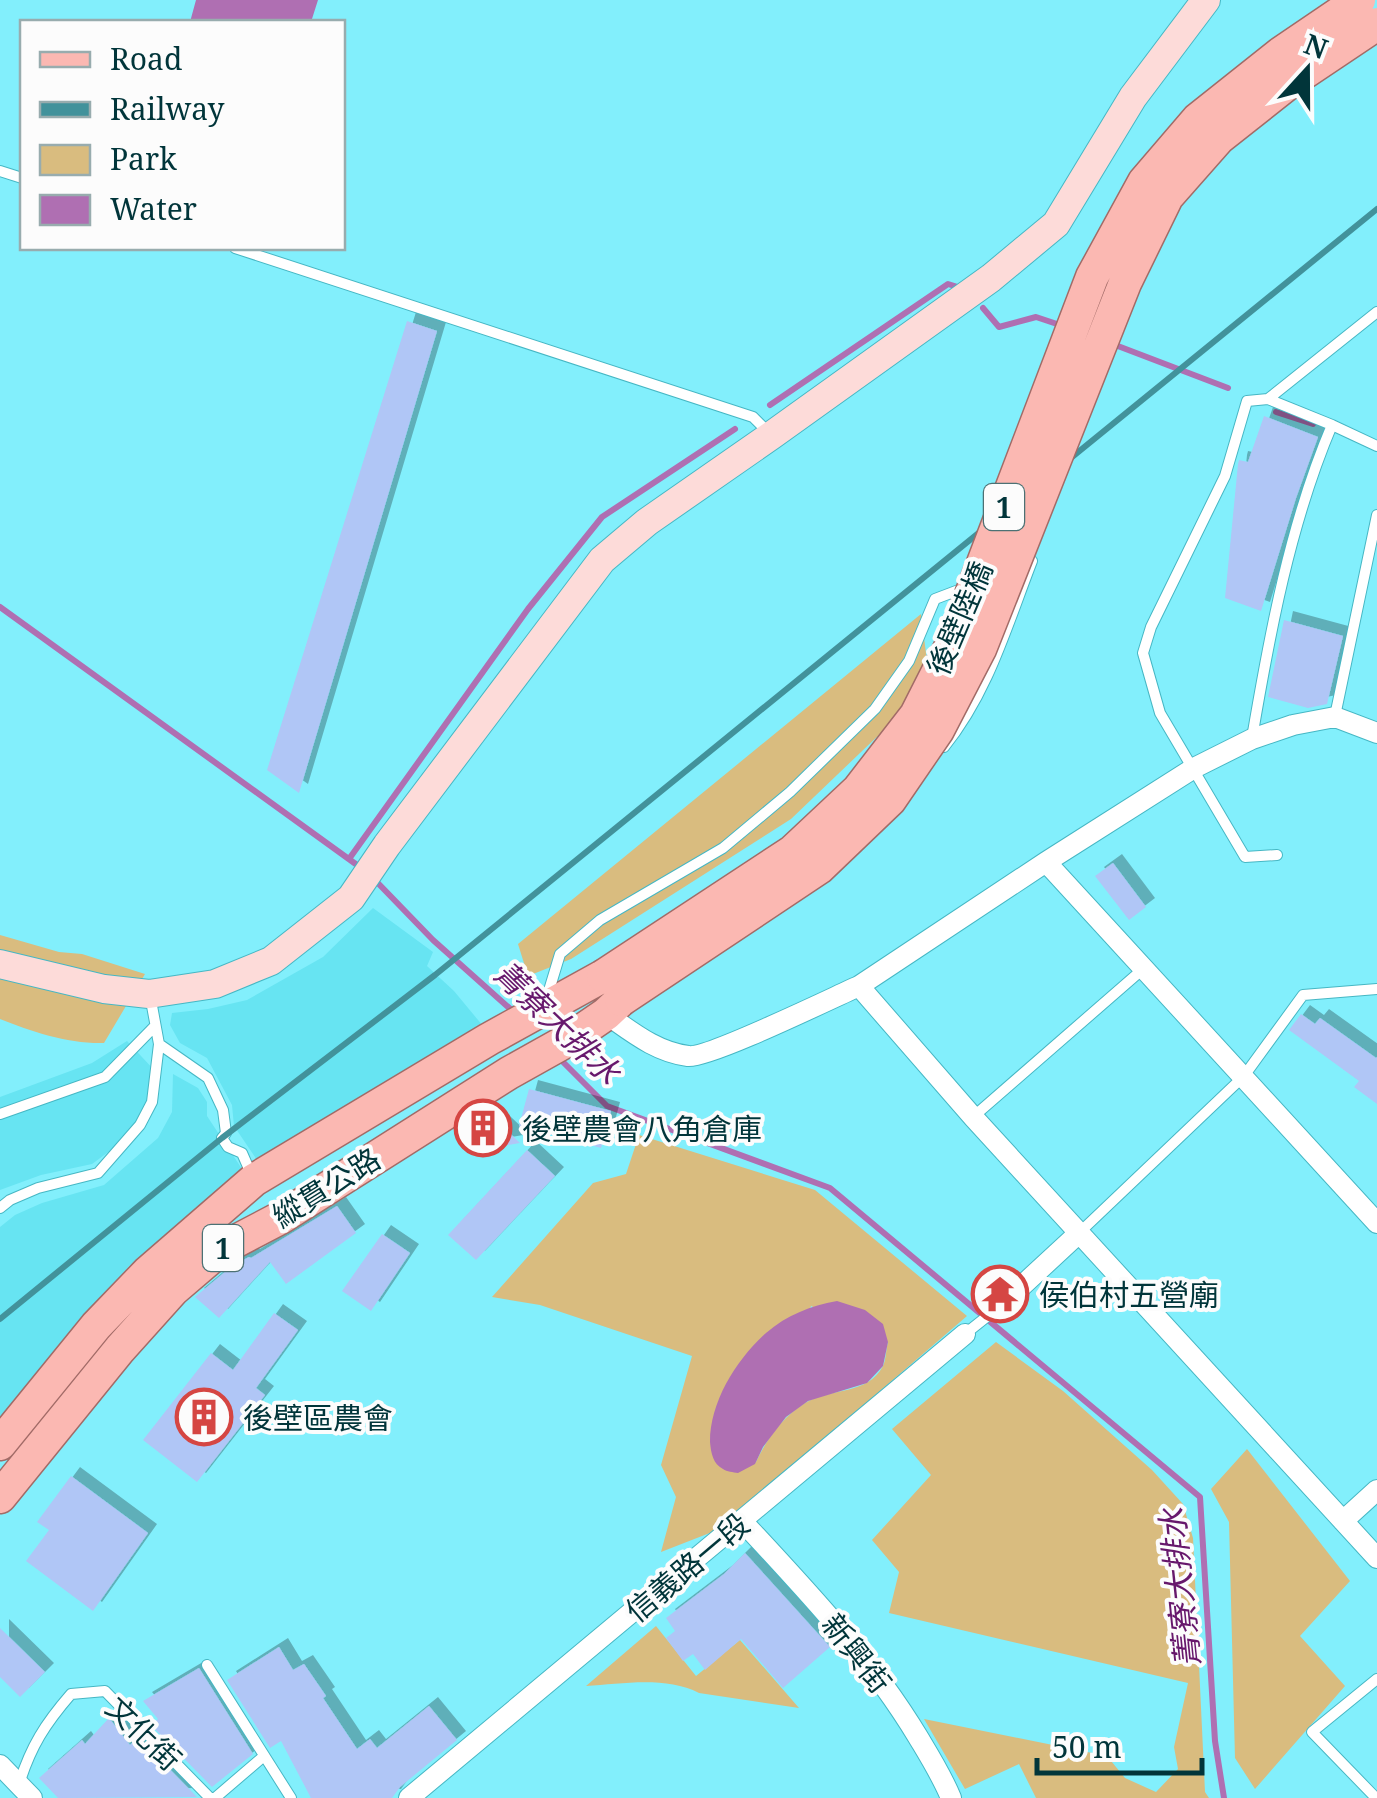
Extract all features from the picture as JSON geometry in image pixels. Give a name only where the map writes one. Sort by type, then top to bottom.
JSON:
[{"type":"main road","name":"後壁陸橋","points":[[610,997],[794,851],[858,790],[916,715],[953,642],[1092,277],[1144,182],[1198,119],[1281,53],[1359,0]]},
{"type":"main road","name":"後壁陸橋","points":[[610,997],[819,868],[890,800],[938,730],[980,649],[1125,283],[1167,198],[1218,138],[1377,24]]},
{"type":"main road","name":"1","points":[[543,1008],[610,997]]},
{"type":"main road","name":"縱貫公路","points":[[11,1447],[120,1349],[160,1304],[221,1249],[282,1216],[568,1040],[610,997]]},
{"type":"main road","name":"縱貫公路","points":[[0,1497],[11,1447],[96,1326],[148,1272],[254,1180],[543,1008]]},
{"type":"street","points":[[0,964],[104,988],[150,994],[214,984],[270,961],[304,937],[351,898],[602,560],[647,522],[990,278],[1056,224],[1133,98],[1206,0]]},
{"type":"street","points":[[610,997],[654,1046],[692,1058],[859,986],[1194,768],[1252,739],[1293,725],[1335,718],[1377,733]]},
{"type":"street","points":[[1046,862],[1377,1224]]},
{"type":"street","points":[[859,986],[973,1117],[1377,1558]]},
{"type":"street","points":[[998,1307],[1079,1232]]},
{"type":"street","name":"信義路一段","points":[[409,1798],[965,1334]]},
{"type":"street","points":[[1342,1521],[1377,1490]]},
{"type":"street","name":"新興街","points":[[742,1521],[846,1634],[904,1714],[952,1798]]},
{"type":"street","points":[[0,1765],[20,1794]]},
{"type":"lane","points":[[240,250],[753,418],[772,436]]},
{"type":"lane","points":[[1268,399],[1377,312]]},
{"type":"lane","points":[[1277,855],[1245,857],[1160,713],[1144,654],[1150,627],[1226,476],[1247,401],[1268,399],[1377,446]]},
{"type":"lane","points":[[1252,739],[1292,543],[1332,425]]},
{"type":"lane","points":[[1335,718],[1377,514]]},
{"type":"lane","points":[[932,763],[954,734],[996,660],[1032,561],[1000,574]]},
{"type":"lane","points":[[543,1008],[560,954],[600,920],[722,848],[790,792],[875,709],[910,661],[935,600],[984,580]]},
{"type":"lane","points":[[610,997],[626,996],[689,966],[831,872],[887,820],[921,777]]},
{"type":"lane","points":[[973,1117],[1144,968]]},
{"type":"lane","points":[[1079,1232],[1244,1076],[1303,996],[1377,989]]},
{"type":"lane","points":[[0,1208],[38,1188],[98,1173],[140,1125],[152,1102],[159,1044],[150,994]]},
{"type":"lane","points":[[0,1114],[105,1078],[155,1026]]},
{"type":"lane","points":[[159,1044],[208,1078],[223,1110],[226,1133],[222,1138],[228,1147],[242,1153],[254,1180]]},
{"type":"lane","points":[[965,1334],[998,1307]]},
{"type":"lane","points":[[207,1666],[291,1798]]},
{"type":"lane","points":[[1376,1798],[1312,1732],[1377,1679]]},
{"type":"lane","name":"文化街","points":[[20,1794],[28,1756],[46,1722],[71,1694],[105,1692],[212,1798]]},
{"type":"lane","points":[[212,1798],[264,1756]]},
{"type":"shaded area","points":[[373,908],[433,952],[427,966],[483,1026],[257,1160],[234,1126],[232,1105],[207,1058],[180,1043],[170,1025],[172,1013],[247,1000],[323,957]]},
{"type":"shaded area","points":[[127,1041],[156,1072],[141,1128],[92,1164],[41,1175],[0,1190],[0,1097],[92,1063]]},
{"type":"shaded area","points":[[173,1074],[198,1088],[207,1102],[207,1116],[244,1172],[129,1266],[0,1423],[0,1227],[42,1203],[104,1185],[158,1138],[172,1112]]},
{"type":"green space","points":[[921,614],[929,677],[906,709],[791,819],[571,959],[528,976],[518,944]]},
{"type":"green space","points":[[0,935],[145,974],[104,1043],[51,1036],[0,1019]]},
{"type":"green space","points":[[639,1135],[815,1190],[967,1316],[720,1529],[661,1552],[676,1497],[661,1465],[692,1356],[540,1305],[492,1297],[593,1183],[626,1174]],"holes":[[[811,1306],[888,1342],[884,1364],[876,1375],[858,1386],[805,1403],[776,1430],[755,1464]]]},
{"type":"green space","points":[[996,1342],[1063,1391],[1152,1470],[1183,1504],[1193,1538],[1205,1792],[1209,1798],[1036,1798],[1019,1764],[965,1789],[924,1719],[1107,1756],[1125,1778],[1156,1792],[1178,1769],[1174,1747],[1188,1683],[889,1613],[899,1572],[872,1540],[931,1475],[892,1429]]},
{"type":"green space","points":[[1247,1449],[1350,1581],[1300,1636],[1345,1686],[1255,1789],[1235,1758],[1229,1522],[1211,1489]]},
{"type":"green space","points":[[656,1626],[696,1676],[740,1640],[799,1708],[699,1693],[672,1684],[586,1686]]},
{"type":"water","points":[[196,0],[318,0],[312,20],[191,20]]},
{"type":"water","points":[[837,1301],[865,1310],[883,1324],[888,1342],[883,1366],[867,1383],[808,1401],[786,1417],[755,1464],[738,1473],[720,1467],[711,1450],[711,1427],[720,1397],[735,1369],[755,1344],[782,1321]]},
{"type":"building","points":[[407,321],[437,331],[299,793],[267,770]]},
{"type":"building","points":[[1264,416],[1318,437],[1261,611],[1225,598],[1238,464],[1239,460],[1248,462]]},
{"type":"building","points":[[1284,620],[1343,636],[1327,704],[1308,708],[1268,697]]},
{"type":"building","points":[[1113,863],[1146,907],[1129,920],[1095,876]]},
{"type":"building","points":[[1301,1014],[1315,1024],[1320,1018],[1377,1057],[1377,1104],[1354,1087],[1359,1081],[1289,1030]]},
{"type":"building","points":[[529,1089],[611,1111],[601,1148],[519,1126]]},
{"type":"building","name":"後壁農會八角倉庫","points":[[486,1111],[520,1143],[478,1150],[463,1140],[461,1127]]},
{"type":"building","points":[[527,1150],[555,1176],[476,1260],[448,1235]]},
{"type":"building","points":[[337,1206],[356,1233],[286,1284],[270,1262],[219,1318],[195,1297],[232,1266]]},
{"type":"building","points":[[382,1234],[410,1253],[371,1311],[342,1291]]},
{"type":"building","name":"後壁區農會","points":[[274,1313],[298,1330],[256,1388],[265,1395],[197,1482],[143,1440],[211,1353],[233,1370]]},
{"type":"building","points":[[71,1476],[148,1533],[93,1611],[26,1561],[49,1530],[37,1522]]},
{"type":"building","points":[[745,1553],[830,1647],[783,1688],[741,1639],[705,1670],[693,1654],[683,1661],[666,1638],[675,1631],[666,1618]]},
{"type":"building","points":[[0,1628],[45,1672],[20,1697],[0,1677]]},
{"type":"building","points":[[279,1647],[293,1670],[304,1664],[357,1749],[370,1739],[377,1748],[429,1706],[457,1740],[392,1798],[311,1798],[281,1741],[270,1748],[227,1680]]},
{"type":"building","points":[[199,1668],[253,1754],[212,1787],[151,1725],[158,1719],[143,1701]]},
{"type":"building","points":[[109,1718],[130,1745],[138,1737],[197,1797],[58,1798],[39,1778],[82,1740],[85,1744]]},
{"type":"waterway","points":[[770,405],[948,284],[961,288]]},
{"type":"waterway","points":[[983,308],[999,327],[1036,317],[1060,325]]},
{"type":"waterway","points":[[1110,343],[1228,388]]},
{"type":"waterway","points":[[1276,412],[1313,424]]},
{"type":"waterway","points":[[349,859],[528,609],[602,517],[735,429]]},
{"type":"waterway","name":"菁寮大排水","points":[[0,607],[364,870]]},
{"type":"waterway","name":"菁寮大排水","points":[[373,878],[433,940],[516,1014]]},
{"type":"waterway","name":"菁寮大排水","points":[[560,1059],[607,1106],[830,1188],[1200,1497],[1215,1741],[1224,1798]]},
{"type":"railway","points":[[0,1319],[222,1138],[435,975],[1377,209]]},
{"type":"place","name":"後壁農會八角倉庫","points":[[483,1128]]},
{"type":"place","name":"侯伯村五營廟","points":[[1000,1294]]},
{"type":"place","name":"後壁區農會","points":[[204,1417]]}]
